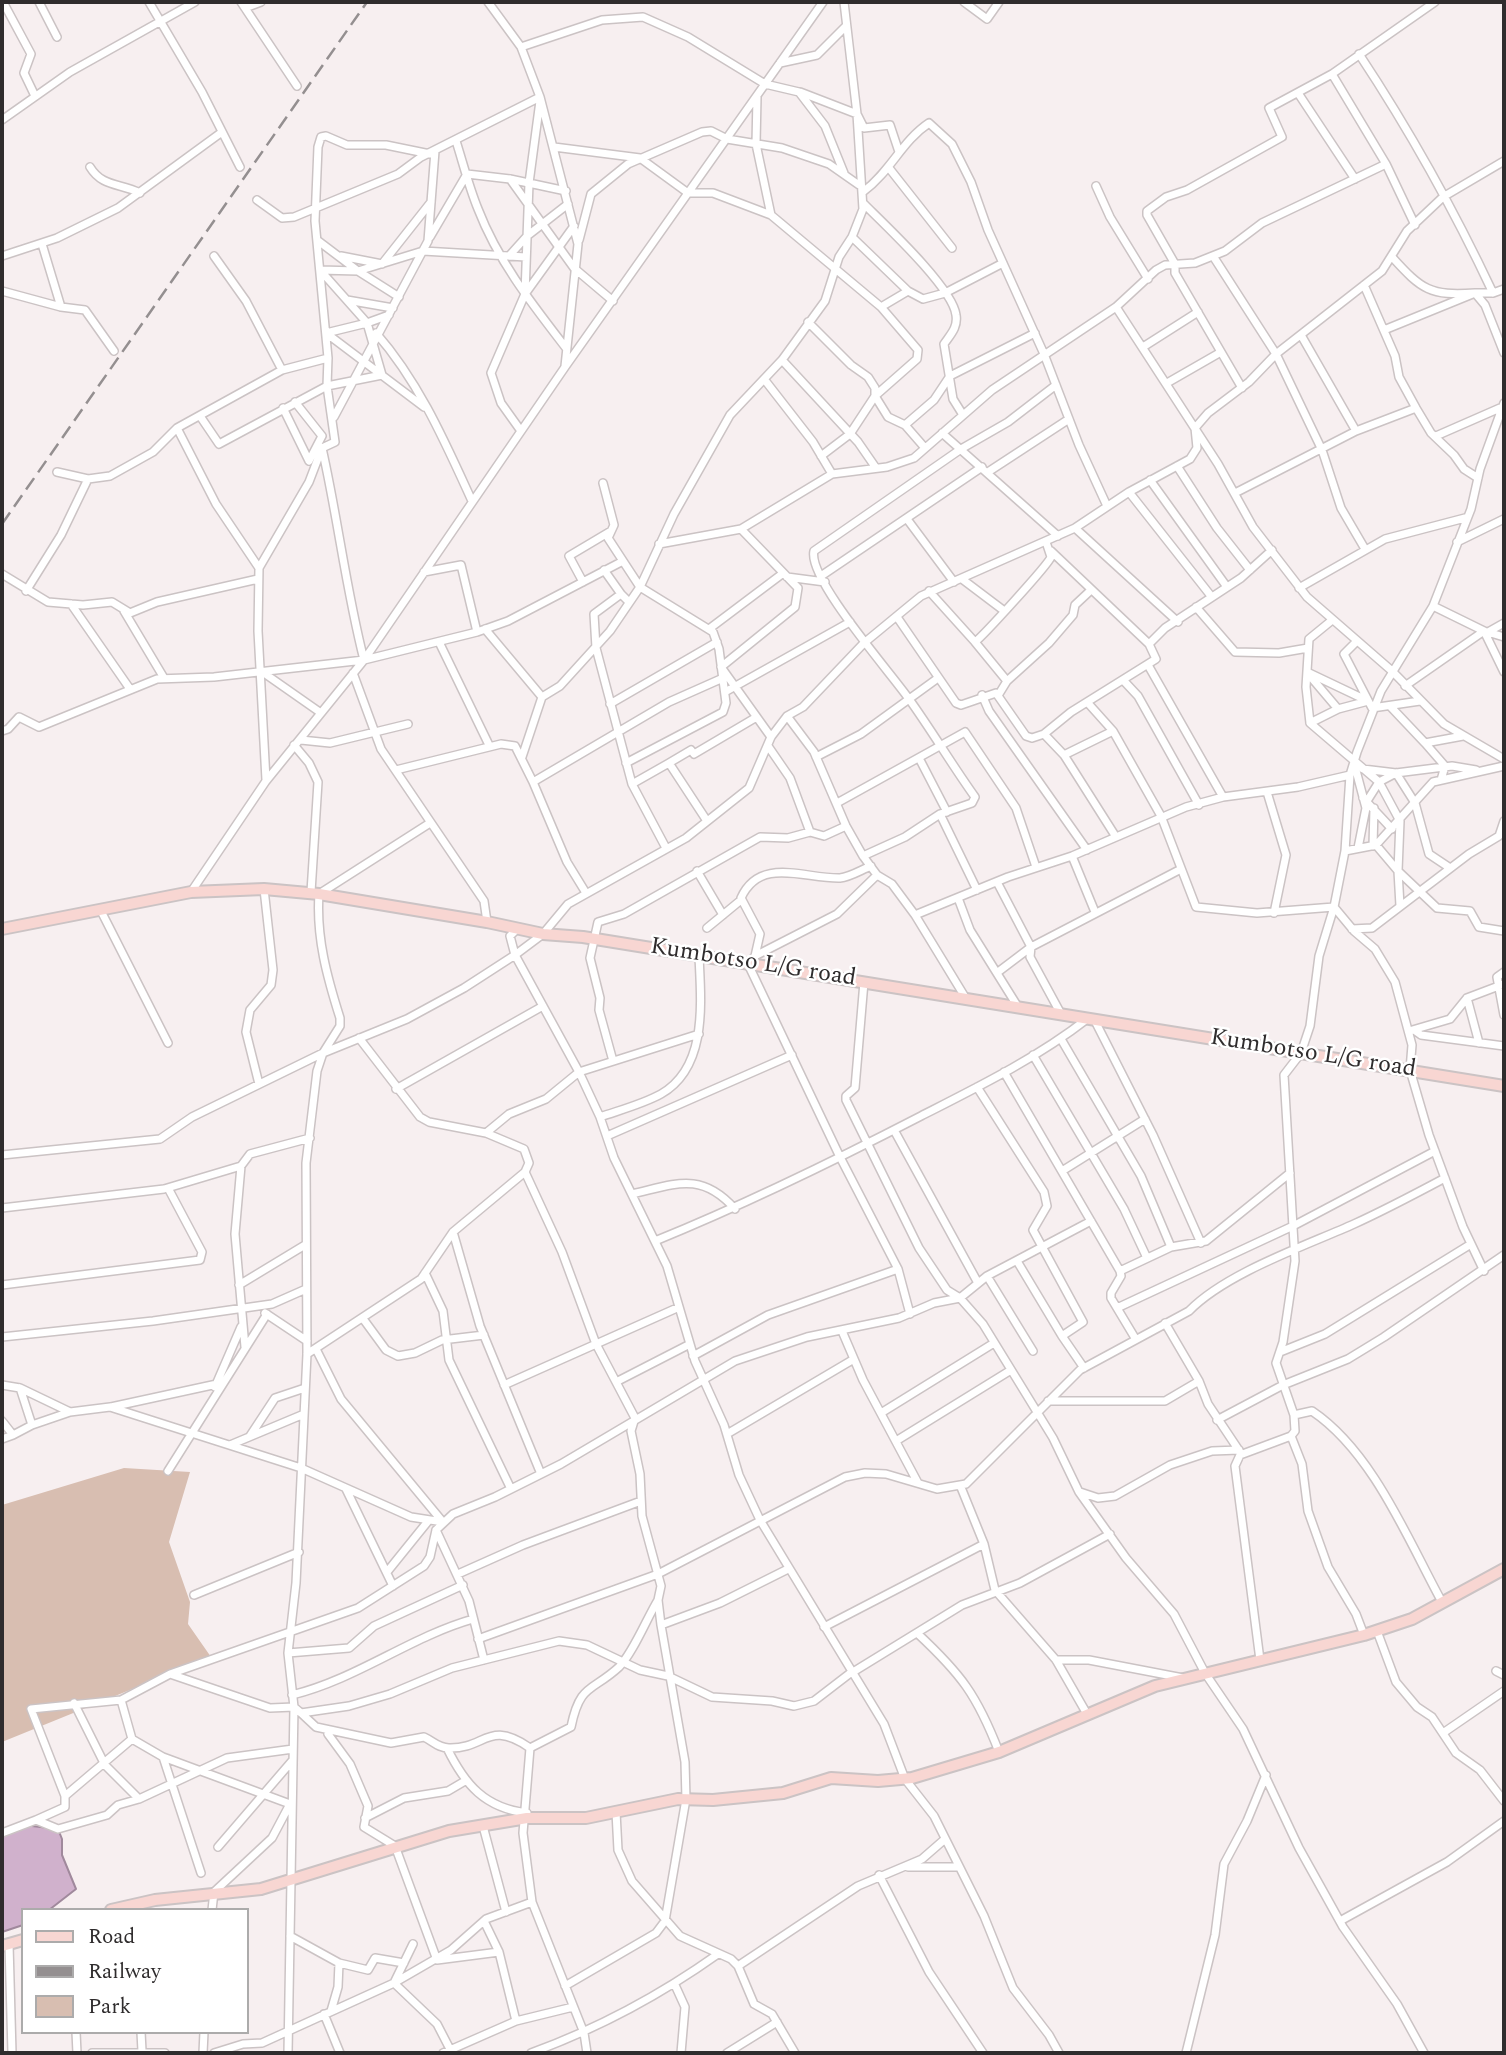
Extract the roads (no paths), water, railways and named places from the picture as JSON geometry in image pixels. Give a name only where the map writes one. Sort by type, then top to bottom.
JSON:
[{"type":"main road","name":"Kumbotso L/G road","points":[[2,929],[191,892],[264,889],[315,893],[543,934],[699,956],[751,960],[864,982],[1504,1086]]},
{"type":"main road","points":[[136,1907],[214,1892],[261,1889],[395,1846],[527,1816],[586,1818],[686,1799],[783,1793],[831,1778],[905,1779],[999,1752],[1155,1686],[1364,1635],[1412,1619],[1504,1569]]},
{"type":"street","points":[[3,2],[31,54],[24,73],[36,96]]},
{"type":"street","points":[[39,2],[57,37]]},
{"type":"street","points":[[149,2],[240,167]]},
{"type":"street","points":[[2,120],[36,96],[195,2]]},
{"type":"street","points":[[261,2],[243,5],[297,86]]},
{"type":"street","points":[[488,2],[521,47],[540,97],[578,244]]},
{"type":"street","points":[[191,892],[266,781],[365,660],[565,367],[823,2]]},
{"type":"street","points":[[522,757],[542,697],[560,686],[596,648],[640,587],[659,544],[730,415],[782,360],[825,300],[839,257],[852,237],[863,203],[857,114],[844,2]]},
{"type":"street","points":[[964,2],[987,19],[999,2]]},
{"type":"street","points":[[1242,388],[1175,273],[1175,264],[1147,211],[1166,197],[1187,190],[1282,137],[1269,108],[1332,74],[1435,2]]},
{"type":"street","points":[[521,47],[602,20],[643,17],[688,37],[765,84],[799,92],[857,114],[864,128],[890,125],[899,152]]},
{"type":"street","points":[[780,63],[817,55],[846,26]]},
{"type":"street","points":[[1359,54],[1404,121],[1443,197],[1461,225],[1493,293]]},
{"type":"street","points":[[1332,74],[1386,164],[1415,225]]},
{"type":"street","points":[[799,92],[825,126],[844,173]]},
{"type":"street","points":[[1298,93],[1355,179]]},
{"type":"street","points":[[757,95],[756,144],[771,215]]},
{"type":"street","points":[[257,200],[282,218],[318,207],[398,174],[432,153],[540,97]]},
{"type":"street","points":[[525,294],[529,183],[540,97]]},
{"type":"street","points":[[862,188],[889,168],[917,130],[929,123],[938,128],[952,144],[971,182],[1107,506]]},
{"type":"street","points":[[565,367],[574,268],[591,194],[640,158],[702,132],[711,131],[727,139],[805,156],[844,173],[862,188]]},
{"type":"street","points":[[2,256],[42,244],[88,224],[140,192],[222,132]]},
{"type":"street","points":[[266,781],[260,670],[259,568],[310,482],[322,448],[335,442],[334,418],[327,387],[328,358],[317,240],[321,137],[347,145],[386,145],[432,153]]},
{"type":"street","points":[[456,141],[478,209],[525,294],[566,348]]},
{"type":"street","points":[[555,147],[640,158],[688,193],[713,193],[771,215],[881,307],[919,355],[875,396],[850,434],[821,456]]},
{"type":"street","points":[[428,241],[432,153]]},
{"type":"street","points":[[2,1155],[160,1139],[192,1117],[259,1084],[323,1053],[407,1019],[464,988],[515,955],[543,934],[568,904],[648,862],[666,848],[686,838],[749,788],[752,774],[771,737],[788,716],[803,708],[864,643],[929,591],[1075,528],[1129,492],[1196,454],[1195,428],[1208,413],[1242,388],[1276,354],[1364,285],[1392,257],[1407,231],[1443,197],[1502,162],[1504,171]]},
{"type":"street","points":[[659,544],[741,529],[832,474],[901,464],[1044,354],[1116,307],[1156,270],[1175,264],[1195,263],[1213,256],[1262,223],[1386,164]]},
{"type":"street","points":[[90,167],[96,177],[105,183],[140,192]]},
{"type":"street","points":[[889,168],[953,248]]},
{"type":"street","points":[[467,174],[510,179],[566,191]]},
{"type":"street","points":[[334,418],[422,251],[467,174]]},
{"type":"street","points":[[510,179],[574,268],[613,301]]},
{"type":"street","points":[[1096,186],[1110,217],[1148,279]]},
{"type":"street","points":[[382,264],[431,202]]},
{"type":"street","points":[[863,203],[914,253],[954,306],[956,326],[944,344],[953,399],[963,415]]},
{"type":"street","points":[[504,256],[568,204]]},
{"type":"street","points":[[521,431],[500,403],[491,373],[525,294],[574,226]]},
{"type":"street","points":[[852,237],[908,291],[923,299],[945,293],[1003,263]]},
{"type":"street","points":[[317,240],[399,297]]},
{"type":"street","points":[[42,244],[61,307]]},
{"type":"street","points":[[320,270],[358,271],[422,251],[526,257]]},
{"type":"street","points":[[337,255],[382,264]]},
{"type":"street","points":[[214,256],[246,301],[282,370]]},
{"type":"street","points":[[1213,256],[1276,354],[1322,450],[1341,508],[1365,549]]},
{"type":"street","points":[[1392,257],[1417,285],[1437,294],[1493,293],[1504,289]]},
{"type":"street","points":[[320,270],[403,364],[472,501]]},
{"type":"street","points":[[1364,285],[1384,330],[1399,377],[1416,408],[1431,433],[1464,469],[1478,478]]},
{"type":"street","points":[[2,291],[61,307],[85,310],[114,351]]},
{"type":"street","points":[[881,307],[908,291]]},
{"type":"street","points":[[1384,330],[1475,293]]},
{"type":"street","points":[[1475,293],[1485,305],[1504,353]]},
{"type":"street","points":[[347,300],[391,312]]},
{"type":"street","points":[[1116,307],[1167,383],[1253,527],[1299,588],[1331,621],[1392,671],[1420,701],[1463,736],[1504,759]]},
{"type":"street","points":[[326,333],[367,323],[391,312]]},
{"type":"street","points":[[1143,347],[1198,312]]},
{"type":"street","points":[[808,322],[851,365],[868,377],[875,388],[875,396],[888,417],[905,425],[925,448]]},
{"type":"street","points":[[367,323],[382,375]]},
{"type":"street","points":[[905,425],[934,400],[950,376],[1035,332]]},
{"type":"street","points":[[326,333],[428,409]]},
{"type":"street","points":[[1301,335],[1356,431]]},
{"type":"street","points":[[1167,383],[1221,352]]},
{"type":"street","points":[[57,472],[102,480],[153,452],[177,428],[282,370],[328,358]]},
{"type":"street","points":[[782,360],[850,434],[876,468]]},
{"type":"street","points":[[200,416],[219,444],[327,387],[382,375]]},
{"type":"street","points":[[764,379],[832,474]]},
{"type":"street","points":[[863,856],[905,837],[944,813],[972,803],[975,797],[909,698],[850,622],[823,579],[813,556],[814,551],[961,449],[1008,422],[1056,385]]},
{"type":"street","points":[[283,408],[309,461],[322,436],[295,402]]},
{"type":"street","points":[[1436,436],[1502,406]]},
{"type":"street","points":[[1502,406],[1504,416]]},
{"type":"street","points":[[1079,1492],[1098,1498],[1115,1496],[1170,1465],[1192,1457],[1212,1451],[1240,1453],[1291,1436],[1295,1431],[1294,1415],[1276,1363],[1280,1352],[1294,1250],[1284,1075],[1301,1053],[1310,1026],[1319,956],[1334,907],[1345,851],[1350,775],[1370,704],[1406,654],[1433,606],[1465,518],[1471,509],[1478,478],[1502,406]]},
{"type":"street","points":[[1235,493],[1356,431],[1416,408]]},
{"type":"street","points":[[709,629],[784,576],[823,579],[907,519],[1069,419]]},
{"type":"street","points":[[177,428],[216,504],[259,568]]},
{"type":"street","points":[[942,433],[1058,536]]},
{"type":"street","points":[[322,448],[338,518],[347,594],[365,660]]},
{"type":"street","points":[[1177,466],[1217,528],[1250,570]]},
{"type":"street","points":[[26,591],[61,536],[88,479]]},
{"type":"street","points":[[1150,480],[1227,587]]},
{"type":"street","points":[[604,483],[612,513],[608,538],[640,587],[709,629],[717,642],[723,678],[723,712],[626,762]]},
{"type":"street","points":[[1129,492],[1211,596]]},
{"type":"street","points":[[1299,588],[1365,549],[1399,534],[1465,518]]},
{"type":"street","points":[[907,519],[958,580],[1003,610]]},
{"type":"street","points":[[1457,542],[1504,519]]},
{"type":"street","points":[[1075,528],[1178,622]]},
{"type":"street","points":[[722,667],[795,607],[798,588],[741,529]]},
{"type":"street","points":[[583,582],[569,556],[611,531]]},
{"type":"street","points":[[897,617],[958,705],[993,692],[999,694],[1026,736],[1032,738],[1044,734],[1087,702],[1157,658],[1149,645],[1050,551],[1046,542]]},
{"type":"street","points":[[1149,645],[1164,628],[1178,622],[1227,587],[1272,550]]},
{"type":"street","points":[[975,642],[986,634],[1003,610],[1046,566],[1050,551]]},
{"type":"street","points":[[2,731],[8,729],[19,717],[39,727],[130,689],[164,678],[180,680],[365,660],[481,631],[623,561]]},
{"type":"street","points":[[424,572],[460,565],[481,631],[542,697]]},
{"type":"street","points":[[604,570],[629,602]]},
{"type":"street","points":[[2,574],[48,602],[112,602],[130,613],[157,602],[258,579]]},
{"type":"street","points":[[999,694],[1007,681],[1049,643],[1073,615],[1075,605],[1091,590]]},
{"type":"street","points":[[929,591],[1007,681]]},
{"type":"street","points":[[621,594],[594,614],[596,648],[632,784],[666,848]]},
{"type":"street","points":[[71,604],[130,689]]},
{"type":"street","points":[[1433,606],[1486,632],[1504,637]]},
{"type":"street","points":[[1196,607],[1236,652],[1279,653],[1308,648]]},
{"type":"street","points":[[124,610],[164,678]]},
{"type":"street","points":[[1331,621],[1309,639],[1307,673],[1310,723],[1379,782],[1400,821],[1400,906]]},
{"type":"street","points":[[724,692],[850,622]]},
{"type":"street","points":[[1405,686],[1504,623]]},
{"type":"street","points":[[1486,632],[1504,672]]},
{"type":"street","points":[[1357,641],[1344,654],[1370,704]]},
{"type":"street","points":[[439,642],[489,745]]},
{"type":"street","points":[[610,704],[717,642]]},
{"type":"street","points":[[1148,665],[1223,797]]},
{"type":"street","points":[[722,667],[737,685],[755,718],[771,737]]},
{"type":"street","points":[[260,670],[321,713]]},
{"type":"street","points":[[353,673],[381,749],[484,901],[487,922]]},
{"type":"street","points":[[1307,673],[1370,704]]},
{"type":"street","points":[[1307,673],[1338,709]]},
{"type":"street","points":[[533,782],[669,702],[723,678]]},
{"type":"street","points":[[816,757],[861,734],[939,678]]},
{"type":"street","points":[[1123,680],[1138,696],[1199,805]]},
{"type":"street","points":[[982,695],[989,711],[1087,850]]},
{"type":"street","points":[[1310,723],[1338,709],[1420,701]]},
{"type":"street","points":[[1087,702],[1113,731],[1161,816],[1195,907],[1274,912],[1334,907]]},
{"type":"street","points":[[1390,705],[1445,766]]},
{"type":"street","points":[[788,716],[816,757],[846,827],[863,856],[877,875],[892,884],[915,915],[965,997]]},
{"type":"street","points":[[632,784],[691,750],[694,754],[755,718]]},
{"type":"street","points":[[298,743],[330,743],[408,724]]},
{"type":"street","points":[[1064,755],[1113,731]]},
{"type":"street","points":[[837,803],[965,732],[1016,808],[1036,867]]},
{"type":"street","points":[[1044,734],[1064,755],[1116,837]]},
{"type":"street","points":[[1425,743],[1463,736]]},
{"type":"street","points":[[288,2053],[290,1804],[294,1707],[288,1653],[298,1553],[307,1354],[306,1163],[317,1071],[323,1053],[337,1032],[340,1018],[324,965],[315,893],[318,782],[298,743]]},
{"type":"street","points":[[396,770],[489,745],[515,746],[567,862],[586,893]]},
{"type":"street","points":[[768,746],[790,778],[810,832]]},
{"type":"street","points":[[919,758],[977,890]]},
{"type":"street","points":[[669,762],[708,821]]},
{"type":"street","points":[[1354,763],[1366,808],[1358,848]]},
{"type":"street","points":[[1362,769],[1396,773],[1445,766],[1482,771]]},
{"type":"street","points":[[1441,780],[1445,766]]},
{"type":"street","points":[[1345,851],[1375,845],[1392,830],[1433,782],[1504,766]]},
{"type":"street","points":[[1365,799],[1379,782],[1396,773]]},
{"type":"street","points":[[1396,773],[1415,803],[1429,854],[1450,868]]},
{"type":"street","points":[[915,915],[1036,867],[1087,850],[1161,816],[1223,797],[1267,792],[1350,775]]},
{"type":"street","points":[[1267,792],[1286,855],[1274,912]]},
{"type":"street","points":[[1365,799],[1392,830]]},
{"type":"street","points":[[1374,807],[1375,845],[1398,871],[1437,908],[1470,911],[1479,927],[1504,931]]},
{"type":"street","points":[[1352,929],[1372,928],[1450,868],[1499,836],[1504,821]]},
{"type":"street","points":[[315,893],[430,823]]},
{"type":"street","points":[[613,1061],[598,1010],[600,998],[590,958],[598,922],[624,914],[760,837],[788,838],[810,832],[824,836],[846,827]]},
{"type":"street","points":[[1072,856],[1095,912]]},
{"type":"street","points":[[706,928],[741,900],[746,887],[774,872],[790,871],[844,878],[871,866]]},
{"type":"street","points":[[998,972],[1031,947],[1181,869]]},
{"type":"street","points":[[698,872],[723,915]]},
{"type":"street","points":[[751,960],[837,914],[877,875]]},
{"type":"street","points":[[997,882],[1031,947],[1030,957],[1061,1014]]},
{"type":"street","points":[[259,1084],[246,1032],[250,1010],[271,985],[273,970],[264,889]]},
{"type":"street","points":[[958,898],[970,930],[1018,1007]]},
{"type":"street","points":[[741,900],[760,934],[751,960],[840,1157],[898,1269],[910,1314]]},
{"type":"street","points":[[1334,907],[1385,962],[1395,982],[1411,1030],[1410,1069],[1435,1151],[1484,1271]]},
{"type":"street","points":[[100,909],[168,1043]]},
{"type":"street","points":[[517,929],[510,936],[515,955],[579,1072],[632,1194],[667,1266],[693,1356],[727,1434],[739,1475],[760,1520],[884,1724],[905,1779],[934,1816],[984,1916],[1013,1988],[1049,2035],[1059,2053]]},
{"type":"street","points":[[600,1117],[659,1095],[672,1086],[682,1074],[699,1034],[702,1019],[699,956]]},
{"type":"street","points":[[1504,972],[1497,977],[1501,986],[1504,1015]]},
{"type":"street","points":[[864,982],[855,1088],[846,1096],[866,1144],[919,1248],[947,1290],[960,1298],[994,1343],[1037,1411],[1079,1492],[1174,1614],[1205,1673],[1243,1729],[1299,1848],[1340,1922],[1397,2004],[1424,2053]]},
{"type":"street","points":[[1411,1030],[1450,1019],[1467,998],[1501,986]]},
{"type":"street","points":[[1467,998],[1479,1043]]},
{"type":"street","points":[[396,1089],[543,1006]]},
{"type":"street","points":[[655,1241],[735,1209],[894,1130],[1004,1072],[1091,1019],[1145,1119],[1201,1243]]},
{"type":"street","points":[[1411,1030],[1421,1035],[1504,1046]]},
{"type":"street","points":[[486,1133],[509,1114],[547,1099],[579,1072],[699,1034]]},
{"type":"street","points":[[307,1354],[364,1320],[425,1273],[453,1232],[525,1172],[529,1163],[524,1149],[486,1133],[429,1122],[420,1117],[359,1038]]},
{"type":"street","points":[[1061,1039],[1141,1176],[1171,1247]]},
{"type":"street","points":[[607,1136],[792,1055]]},
{"type":"street","points":[[1033,1055],[1124,1209],[1147,1258]]},
{"type":"street","points":[[1004,1072],[1120,1271],[1121,1276],[1111,1293],[1135,1339]]},
{"type":"street","points":[[977,1087],[1044,1192],[1047,1206],[1033,1230],[1083,1322],[1062,1336]]},
{"type":"street","points":[[1062,1171],[1145,1119]]},
{"type":"street","points":[[894,1130],[978,1283]]},
{"type":"street","points":[[245,1349],[236,1234],[241,1166],[250,1154],[310,1138]]},
{"type":"street","points":[[1117,1308],[1293,1226],[1435,1151]]},
{"type":"street","points":[[2,1208],[168,1188],[241,1166]]},
{"type":"street","points":[[525,1172],[562,1252],[596,1344],[635,1418],[631,1431],[640,1474],[641,1501],[661,1586],[658,1600],[623,1661],[588,1688],[575,1705],[571,1727],[566,1732],[530,1748]]},
{"type":"street","points":[[1120,1271],[1171,1247],[1184,1243],[1201,1243],[1218,1233],[1290,1173]]},
{"type":"street","points":[[478,1639],[658,1574],[845,1477],[865,1473],[886,1474],[937,1489],[960,1485],[976,1477],[1037,1411],[1084,1368],[1259,1266],[1445,1178]]},
{"type":"street","points":[[632,1194],[671,1185],[707,1186],[718,1190],[735,1209]]},
{"type":"street","points":[[2,1285],[200,1260],[202,1252],[168,1188]]},
{"type":"street","points":[[2,1833],[65,1807],[65,1796],[31,1709],[121,1700],[199,1661],[358,1608],[427,1562],[436,1531],[453,1514],[541,1474],[735,1361],[795,1340],[910,1314],[934,1303],[960,1298],[987,1276],[1091,1221]]},
{"type":"street","points":[[453,1232],[484,1335],[541,1474]]},
{"type":"street","points":[[1280,1352],[1325,1334],[1471,1244]]},
{"type":"street","points":[[239,1285],[305,1245]]},
{"type":"street","points":[[1217,1420],[1283,1385],[1348,1359],[1484,1271],[1504,1255]]},
{"type":"street","points":[[1017,1261],[1084,1368]]},
{"type":"street","points":[[693,1356],[768,1315],[898,1269]]},
{"type":"street","points":[[425,1273],[443,1311],[449,1360],[512,1489]]},
{"type":"street","points":[[987,1276],[1033,1351]]},
{"type":"street","points":[[2,1337],[255,1307],[272,1304],[306,1289]]},
{"type":"street","points":[[255,1307],[307,1341]]},
{"type":"street","points":[[504,1385],[677,1308]]},
{"type":"street","points":[[168,1471],[267,1314]]},
{"type":"street","points":[[364,1320],[386,1350],[398,1356],[415,1353],[447,1339],[484,1335]]},
{"type":"street","points":[[203,1415],[243,1323]]},
{"type":"street","points":[[1165,1323],[1199,1381],[1217,1420],[1240,1453]]},
{"type":"street","points":[[842,1331],[918,1483]]},
{"type":"street","points":[[881,1413],[994,1343]]},
{"type":"street","points":[[616,1382],[690,1344]]},
{"type":"street","points":[[316,1349],[341,1399],[443,1522]]},
{"type":"street","points":[[727,1434],[854,1359]]},
{"type":"street","points":[[896,1441],[1011,1370]]},
{"type":"street","points":[[1048,1401],[1166,1401],[1199,1381]]},
{"type":"street","points":[[2,1439],[69,1412],[110,1407],[217,1384]]},
{"type":"street","points":[[2,1385],[20,1388],[69,1412]]},
{"type":"street","points":[[20,1388],[32,1425]]},
{"type":"street","points":[[250,1437],[275,1398],[305,1388]]},
{"type":"street","points":[[110,1407],[301,1468],[411,1517],[443,1522]]},
{"type":"street","points":[[1294,1415],[1312,1411],[1349,1443],[1396,1516],[1442,1602]]},
{"type":"street","points":[[230,1445],[304,1414]]},
{"type":"street","points":[[2,1421],[13,1435]]},
{"type":"street","points":[[1291,1436],[1302,1464],[1308,1510],[1328,1567],[1356,1614],[1364,1635]]},
{"type":"street","points":[[1240,1453],[1235,1466],[1260,1660]]},
{"type":"street","points":[[960,1485],[984,1544],[995,1590],[1056,1660],[1087,1714]]},
{"type":"street","points":[[346,1488],[393,1586]]},
{"type":"street","points":[[457,1574],[523,1545],[641,1501]]},
{"type":"street","points":[[387,1572],[429,1520]]},
{"type":"street","points":[[436,1531],[463,1585],[484,1660]]},
{"type":"street","points":[[301,1713],[349,1706],[390,1694],[452,1668],[559,1641],[587,1645],[640,1670],[668,1676],[712,1697],[802,1706],[962,1605],[995,1590],[1020,1583],[1110,1534]]},
{"type":"street","points":[[824,1628],[984,1544]]},
{"type":"street","points":[[194,1595],[298,1553]]},
{"type":"street","points":[[661,1625],[720,1603],[788,1569]]},
{"type":"street","points":[[288,1653],[349,1648],[374,1626],[463,1585]]},
{"type":"street","points":[[565,1986],[656,1933],[666,1921],[686,1799],[685,1762],[668,1676],[658,1600]]},
{"type":"street","points":[[292,1695],[327,1686],[433,1633],[473,1619]]},
{"type":"street","points":[[1377,1631],[1396,1682],[1417,1707],[1432,1717],[1456,1753],[1480,1770],[1504,1801]]},
{"type":"street","points":[[917,1633],[963,1678],[988,1723],[999,1752]]},
{"type":"street","points":[[1056,1660],[1089,1660],[1185,1678]]},
{"type":"street","points":[[1496,1671],[1504,1675]]},
{"type":"street","points":[[170,1674],[270,1708],[294,1707],[316,1727],[391,1743],[424,1737],[447,1748],[466,1781],[504,1810],[527,1816]]},
{"type":"street","points":[[1443,1733],[1504,1691]]},
{"type":"street","points":[[121,1700],[132,1739],[163,1757],[290,1804]]},
{"type":"street","points":[[74,1703],[105,1766],[139,1799]]},
{"type":"street","points":[[328,1734],[350,1764],[368,1806],[364,1827],[395,1846],[437,1960]]},
{"type":"street","points":[[447,1748],[497,1735],[509,1736],[530,1748]]},
{"type":"street","points":[[65,1796],[105,1766],[132,1739]]},
{"type":"street","points":[[530,1748],[527,1816],[523,1833],[532,1902],[584,2034],[587,2053]]},
{"type":"street","points":[[36,1820],[58,1829],[107,1815],[118,1805],[139,1799],[228,1758],[293,1749]]},
{"type":"street","points":[[163,1757],[201,1873]]},
{"type":"street","points":[[218,1847],[292,1760]]},
{"type":"street","points":[[1186,2053],[1215,1935],[1224,1864],[1266,1774]]},
{"type":"street","points":[[365,1818],[404,1798],[448,1791],[466,1781]]},
{"type":"street","points":[[212,1908],[214,1892],[272,1838],[290,1804]]},
{"type":"street","points":[[616,1812],[618,1850],[632,1881],[680,1936],[738,1966],[754,2004],[772,2014],[795,2053]]},
{"type":"street","points":[[1340,1922],[1447,1861],[1504,1821]]},
{"type":"street","points":[[483,1826],[506,1912]]},
{"type":"street","points":[[907,1867],[945,1839]]},
{"type":"street","points":[[738,1966],[879,1875],[907,1867],[959,1867]]},
{"type":"street","points":[[879,1875],[929,1972],[983,2053]]},
{"type":"street","points":[[214,2053],[243,2044],[262,2043],[394,1983],[437,1960],[484,1921],[532,1902]]},
{"type":"street","points":[[484,1921],[499,1952],[516,2021]]},
{"type":"street","points":[[290,1936],[339,1963],[368,1970],[375,1958],[404,1963]]},
{"type":"street","points":[[394,1983],[413,1944]]},
{"type":"street","points":[[5,1945],[12,2053]]},
{"type":"street","points":[[437,1960],[499,1952]]},
{"type":"street","points":[[531,2053],[584,2034],[676,1985],[718,1954]]},
{"type":"street","points":[[339,1963],[338,1987],[327,2013],[340,2053]]},
{"type":"street","points":[[394,1983],[437,2024],[452,2051]]},
{"type":"street","points":[[676,1985],[685,2007],[681,2053]]},
{"type":"street","points":[[443,2053],[516,2021],[573,2007]]},
{"type":"street","points":[[727,2053],[777,2022]]},
{"type":"street","points":[[76,2034],[77,2053]]},
{"type":"street","points":[[141,2034],[142,2051]]},
{"type":"street","points":[[203,2053],[204,2034]]},
{"type":"street","points":[[92,2053],[165,2053]]},
{"type":"railway","points":[[2,524],[367,2]]}]
